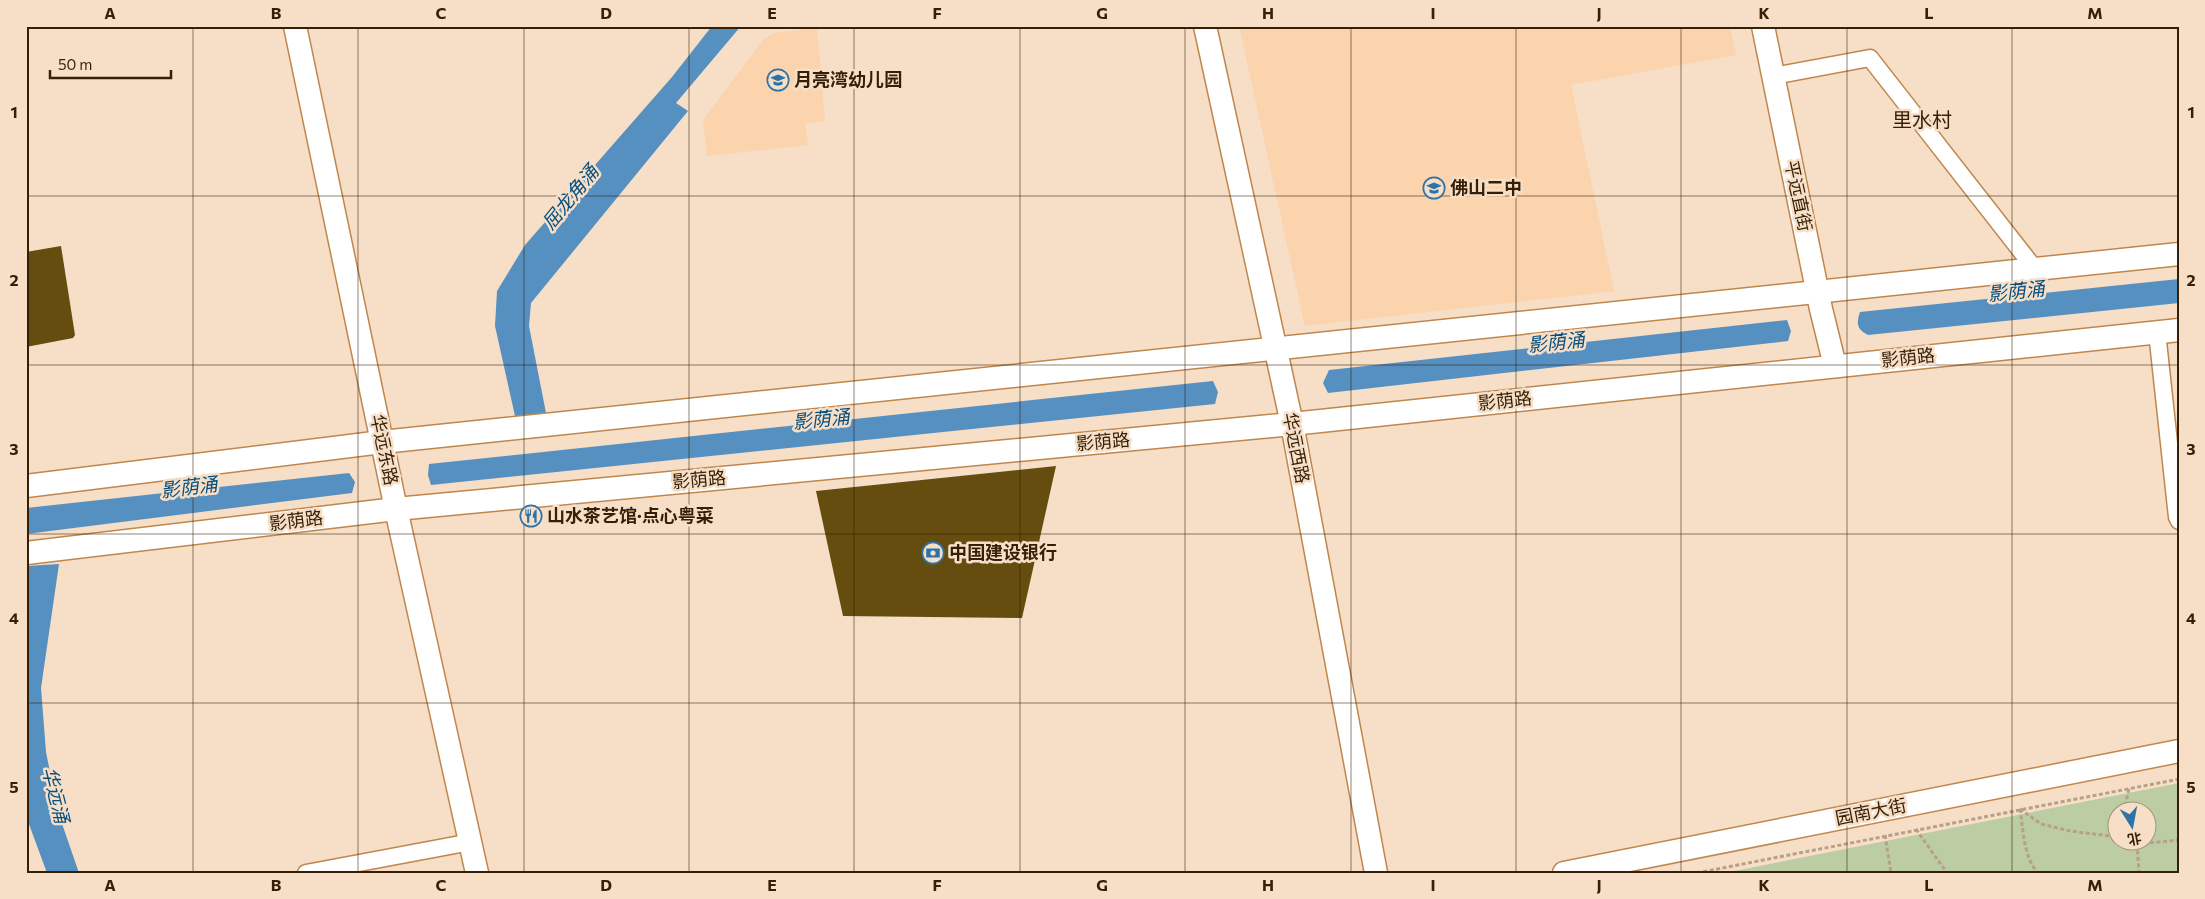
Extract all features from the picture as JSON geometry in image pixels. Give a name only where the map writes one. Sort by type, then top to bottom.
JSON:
[{"type":"street","name":"华远东路","points":[[295,26],[396,509],[477,873]]},
{"type":"street","name":"华远西路","points":[[1205,26],[1292,424],[1376,873]]},
{"type":"street","name":"平远直街","points":[[1763,26],[1819,300],[1834,359]]},
{"type":"street","points":[[1773,76],[1870,58],[2035,269]]},
{"type":"street","points":[[26,486],[382,442],[1275,349],[1819,300],[2035,269],[2179,254]]},
{"type":"street","name":"影荫路","points":[[26,553],[396,509],[1292,424],[1834,359],[2179,330]]},
{"type":"street","points":[[2157,332],[2177,517],[2179,521]]},
{"type":"street","name":"园南大街","points":[[1564,873],[2179,751]]},
{"type":"street","points":[[306,873],[471,842]]},
{"type":"path","points":[[1697,873],[2179,779]]},
{"type":"path","points":[[2126,802],[2129,788]]},
{"type":"path","points":[[2020,809],[2041,824],[2070,831],[2108,836]]},
{"type":"path","points":[[2020,809],[2028,853],[2034,869],[2038,873]]},
{"type":"path","points":[[1916,830],[1947,873]]},
{"type":"path","points":[[1885,835],[1891,873]]},
{"type":"path","points":[[2158,842],[2179,840]]},
{"type":"path","points":[[2138,852],[2139,873]]},
{"type":"path","points":[[1732,866],[1733,873]]},
{"type":"shaded area","name":"佛山二中","points":[[1239,26],[1730,26],[1736,55],[1571,85],[1614,291],[1305,326]]},
{"type":"shaded area","name":"月亮湾幼儿园","points":[[817,28],[825,121],[805,124],[808,145],[707,156],[703,120],[764,39],[774,33]]},
{"type":"green space","points":[[2179,783],[2179,873],[1724,873]]},
{"type":"water","name":"屈龙角涌","points":[[712,26],[741,26],[676,103],[688,111],[531,303],[529,326],[546,413],[515,416],[495,326],[497,291],[525,245],[672,77]]},
{"type":"water","points":[[2179,279],[2179,303],[1868,335],[1858,326],[1860,312]]},
{"type":"water","points":[[1787,320],[1791,331],[1788,341],[1328,393],[1323,383],[1329,370]]},
{"type":"water","points":[[1213,381],[1218,392],[1215,404],[431,485],[428,475],[429,464]]},
{"type":"water","points":[[349,473],[355,482],[352,493],[26,534],[26,508]]},
{"type":"water","points":[[59,564],[41,688],[46,752],[58,812],[79,873],[47,873],[26,816],[26,566]]},
{"type":"building","points":[[61,246],[75,335],[73,338],[26,347],[26,252]]},
{"type":"building","name":"中国建设银行","points":[[1056,466],[1022,618],[843,616],[816,491]]},
{"type":"place","name":"月亮湾幼儿园","points":[[778,80]]},
{"type":"place","name":"佛山二中","points":[[1434,188]]},
{"type":"place","name":"山水茶艺馆·点心粤菜","points":[[531,516]]},
{"type":"place","name":"中国建设银行","points":[[933,553]]},
{"type":"district","name":"里水村","points":[[1922,120]]},
{"type":"water label","name":"影荫涌","points":[[2016,291]]},
{"type":"water label","name":"影荫涌","points":[[1556,342]]},
{"type":"water label","name":"影荫涌","points":[[821,419]]},
{"type":"water label","name":"影荫涌","points":[[189,487]]},
{"type":"water label","name":"华远涌","points":[[56,795]]}]
